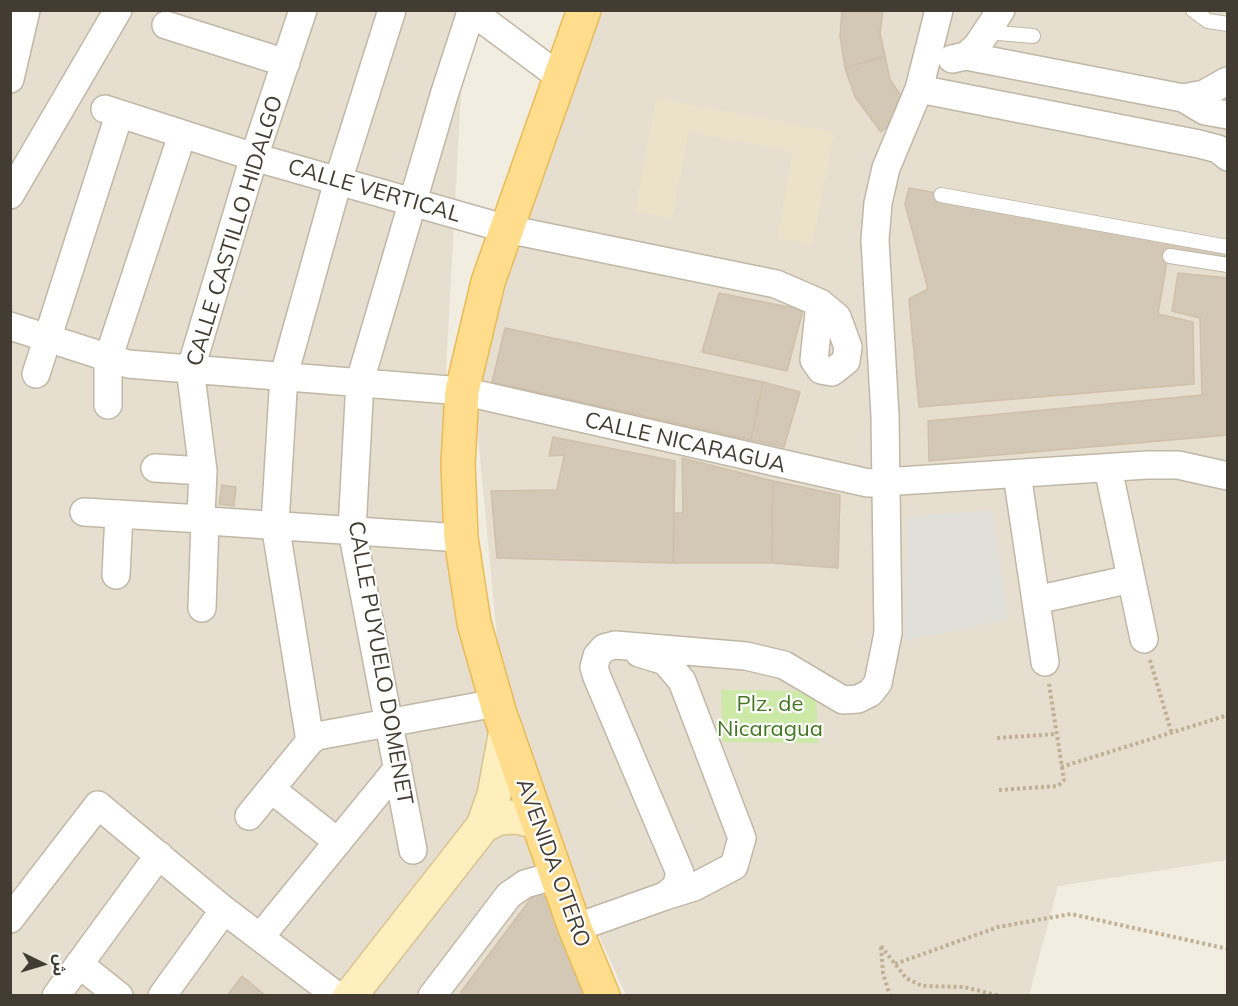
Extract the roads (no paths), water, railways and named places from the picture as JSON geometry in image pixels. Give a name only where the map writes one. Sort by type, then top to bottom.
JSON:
[{"type":"main road","name":"AVENIDA OTERO","points":[[584,10],[488,282],[462,392],[458,464],[461,538],[474,623],[501,716],[537,822],[575,928],[603,996]]},
{"type":"main road","points":[[350,996],[483,826],[494,795],[501,716]]},
{"type":"main road","points":[[483,826],[499,818],[517,817],[537,822]]},
{"type":"street","points":[[10,79],[26,10]]},
{"type":"street","points":[[10,195],[118,10]]},
{"type":"street","name":"CALLE CASTILLO HIDALGO","points":[[202,608],[203,471],[192,369],[255,157],[303,10]]},
{"type":"street","points":[[310,741],[274,524],[284,375],[338,181],[392,10]]},
{"type":"street","points":[[665,896],[676,887],[680,873],[594,667],[597,656],[604,648],[615,645],[746,656],[784,665],[843,700],[858,699],[870,693],[878,683],[882,671],[888,633],[886,483],[875,240],[878,203],[886,168],[920,89],[939,10]]},
{"type":"street","points":[[470,11],[560,77]]},
{"type":"street","name":"CALLE PUYUELO DOMENET","points":[[413,850],[352,530],[360,381],[411,203],[470,11]]},
{"type":"street","points":[[966,56],[994,21]]},
{"type":"street","points":[[166,25],[286,63]]},
{"type":"street","points":[[927,64],[966,56],[1183,98],[1205,111],[1227,115]]},
{"type":"street","points":[[1183,98],[1204,94],[1227,81]]},
{"type":"street","points":[[920,89],[1199,144],[1218,149],[1227,157]]},
{"type":"street","name":"CALLE VERTICAL","points":[[46,339],[112,112],[255,157],[507,229],[776,284],[820,303]]},
{"type":"street","points":[[108,405],[108,359],[182,135]]},
{"type":"street","name":"CALLE NICARAGUA","points":[[10,326],[128,364],[360,381],[462,392],[848,480],[886,483],[1178,465],[1227,477]]},
{"type":"street","points":[[36,374],[46,339]]},
{"type":"street","points":[[155,468],[203,471]]},
{"type":"street","points":[[1108,468],[1144,639]]},
{"type":"street","points":[[1017,474],[1045,662]]},
{"type":"street","points":[[84,512],[461,538]]},
{"type":"street","points":[[116,575],[119,514]]},
{"type":"street","points":[[1036,600],[1131,579]]},
{"type":"street","points":[[575,928],[694,887],[734,866],[742,838],[682,681],[665,661],[615,645]]},
{"type":"street","points":[[249,816],[310,741],[328,733],[387,723],[501,716]]},
{"type":"street","points":[[261,936],[398,768]]},
{"type":"street","points":[[271,789],[338,842]]},
{"type":"street","points":[[10,919],[98,805],[224,910],[337,996]]},
{"type":"street","points":[[56,996],[159,855]]},
{"type":"street","points":[[432,996],[509,895],[525,884],[556,875]]},
{"type":"street","points":[[162,996],[224,910]]},
{"type":"street","points":[[79,964],[119,996]]},
{"type":"lane","points":[[1193,10],[1208,21],[1227,24]]},
{"type":"lane","points":[[994,21],[1033,36]]},
{"type":"lane","points":[[941,195],[1227,248]]},
{"type":"lane","points":[[1170,256],[1227,265]]},
{"type":"park label","name":"Plz. de Nicaragua","points":[[770,716]]}]
